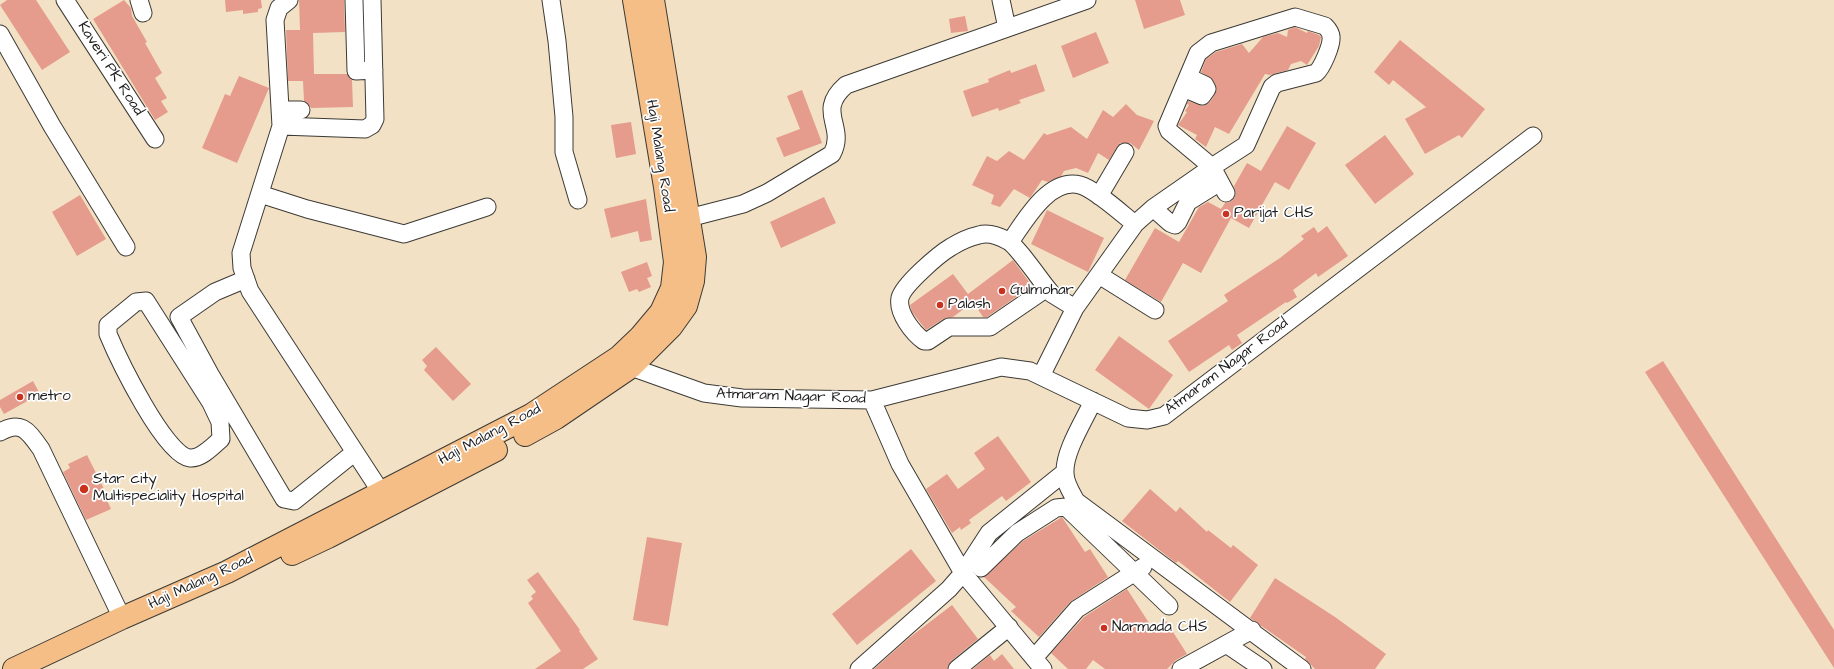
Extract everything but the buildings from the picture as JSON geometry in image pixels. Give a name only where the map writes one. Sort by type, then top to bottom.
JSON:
[{"type":"main road","name":"Haji Malang Road","points":[[634,0],[665,186],[679,221]]},
{"type":"main road","name":"Haji Malang Road","points":[[14,669],[122,618],[328,537],[528,425],[625,362],[640,337],[661,312],[672,288],[679,221],[653,0]]},
{"type":"main road","name":"Haji Malang Road","points":[[47,669],[229,577],[381,492],[528,425]]},
{"type":"street","name":"Kaveri PK Road","points":[[65,0],[155,139]]},
{"type":"street","points":[[289,0],[279,8],[276,15],[280,118],[260,194],[241,253],[242,268],[250,291],[381,492]]},
{"type":"street","points":[[354,0],[356,71],[374,70]]},
{"type":"street","points":[[280,118],[365,128],[372,125],[375,119],[372,0]]},
{"type":"street","points":[[551,0],[557,41],[564,117],[564,152],[578,200]]},
{"type":"street","points":[[1001,0],[1007,28]]},
{"type":"street","points":[[679,221],[743,204],[767,193],[832,154],[837,144],[830,108],[836,94],[846,85],[1087,0]]},
{"type":"street","points":[[1040,376],[1075,308],[1135,224],[1154,208],[1212,167],[1246,145],[1272,86],[1283,80],[1316,73],[1320,69],[1331,42],[1330,33],[1325,26],[1295,17],[1211,42],[1198,53],[1167,126],[1169,131],[1212,167],[1223,187],[1188,202],[1175,225],[1170,224],[1154,208]]},
{"type":"street","points":[[355,32],[372,30]]},
{"type":"street","points":[[0,34],[52,126],[126,247]]},
{"type":"street","points":[[280,118],[301,110]]},
{"type":"street","name":"Atmaram Nagar Road","points":[[625,362],[704,393],[742,398],[872,400],[1001,367],[1030,371],[1128,418],[1147,420],[1164,416],[1533,136]]},
{"type":"street","points":[[1099,196],[1125,152]]},
{"type":"street","points":[[1010,242],[1045,196],[1066,185],[1080,185],[1099,196],[1135,224]]},
{"type":"street","points":[[260,194],[307,209],[404,234],[487,207]]},
{"type":"street","points":[[1047,288],[990,327],[949,327],[928,341],[924,341],[920,338],[900,309],[900,297],[908,283],[951,247],[970,238],[990,234],[1010,242],[1052,294],[1075,308]]},
{"type":"street","points":[[1099,275],[1155,310]]},
{"type":"street","points":[[165,329],[179,317],[215,292],[246,279]]},
{"type":"street","points":[[146,301],[165,329],[220,422],[221,439],[200,455],[190,458],[178,453],[158,430],[108,334],[108,325],[136,302],[146,301]]},
{"type":"street","points":[[179,317],[210,374],[284,499],[294,500],[354,452]]},
{"type":"street","points":[[872,400],[900,464],[963,573],[1039,664],[1077,609],[1155,559]]},
{"type":"street","points":[[1093,401],[1069,452],[1065,472],[1068,487],[1076,501],[1252,630],[1302,669]]},
{"type":"street","points":[[0,432],[11,426],[21,426],[32,436],[41,449],[122,618]]},
{"type":"street","points":[[859,669],[949,589],[963,573],[989,533],[1065,472]]},
{"type":"street","points":[[981,568],[1017,533],[1056,508],[1066,507],[1169,606]]},
{"type":"street","points":[[1007,519],[1017,533]]},
{"type":"street","points":[[957,669],[1009,627]]},
{"type":"street","points":[[1181,669],[1252,630]]},
{"type":"street","points":[[1226,644],[1263,669]]},
{"type":"place","name":"Parijat CHS","points":[[1226,214]]},
{"type":"place","name":"Gulmohar","points":[[1002,291]]},
{"type":"place","name":"Palash","points":[[940,305]]},
{"type":"place","name":"metro","points":[[20,397]]},
{"type":"place","name":"Star city Multispeciality Hospital","points":[[84,489]]},
{"type":"place","name":"Narmada CHS","points":[[1104,628]]}]
